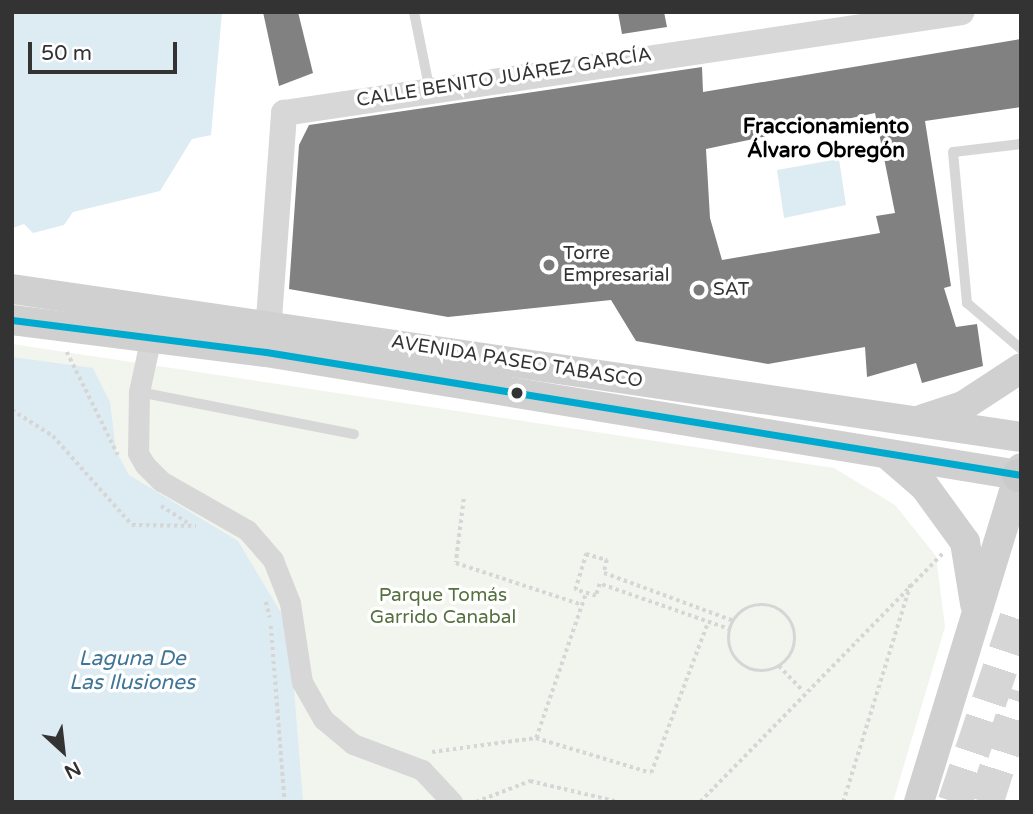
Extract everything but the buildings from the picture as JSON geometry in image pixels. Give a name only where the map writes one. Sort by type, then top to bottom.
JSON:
[{"type":"main road","name":"AVENIDA PASEO TABASCO","points":[[12,289],[268,339],[884,452],[1020,473]]},
{"type":"main road","name":"AVENIDA PASEO TABASCO","points":[[12,320],[150,341],[268,339],[1021,437]]},
{"type":"main road","points":[[913,422],[963,406],[1021,368]]},
{"type":"main road","points":[[884,452],[914,475],[965,542],[977,621]]},
{"type":"main road","points":[[919,802],[977,621],[1020,473]]},
{"type":"street","name":"CALLE BENITO JUÁREZ GARCÍA","points":[[268,339],[284,113],[962,12]]},
{"type":"street","points":[[150,341],[139,392],[138,453],[145,465],[258,541],[283,580],[308,697],[342,736],[422,770],[452,802]]},
{"type":"lane","points":[[414,12],[430,91]]},
{"type":"lane","points":[[1021,144],[953,152],[967,303],[1021,349]]},
{"type":"lane","points":[[139,392],[354,434]]},
{"type":"path","points":[[56,327],[125,467]]},
{"type":"path","points":[[12,410],[53,436],[132,525],[198,526]]},
{"type":"path","points":[[464,499],[456,563],[582,605]]},
{"type":"path","points":[[156,501],[208,532]]},
{"type":"path","points":[[699,802],[803,691],[936,556],[965,542]]},
{"type":"path","points":[[730,630],[600,584],[596,597],[575,590],[586,554],[607,559],[604,573],[734,621]]},
{"type":"path","points":[[843,802],[911,581]]},
{"type":"path","points":[[264,592],[285,802]]},
{"type":"path","points":[[536,738],[586,593]]},
{"type":"path","points":[[759,606],[785,615],[794,642],[779,666],[759,671],[739,662],[730,630],[734,621],[759,606]]},
{"type":"path","points":[[391,758],[536,738],[651,773],[708,622]]},
{"type":"path","points":[[779,666],[803,691]]},
{"type":"path","points":[[476,802],[530,781],[619,802]]},
{"type":"green space","name":"Parque Tomás Garrido Canabal","points":[[12,344],[834,468],[895,505],[936,556],[945,627],[893,802],[263,802],[12,439]]},
{"type":"water","points":[[12,12],[222,12],[211,135],[192,139],[160,191],[73,212],[64,225],[33,233],[24,224],[12,228]]},
{"type":"water","points":[[839,159],[846,205],[784,218],[777,170]]},
{"type":"water","name":"Laguna De Las Ilusiones","points":[[12,357],[93,368],[110,402],[116,451],[129,475],[238,541],[289,626],[303,802],[12,802]]},
{"type":"tunnel","points":[[955,802],[1021,606]]},
{"type":"tunnel","points":[[986,802],[1021,691]]},
{"type":"transit line","points":[[12,320],[266,352],[1021,475]]},
{"type":"place","name":"Torre Empresarial","points":[[549,265]]},
{"type":"place","name":"SAT","points":[[699,290]]},
{"type":"district","name":"Fraccionamiento Álvaro Obregón","points":[[826,139]]}]
